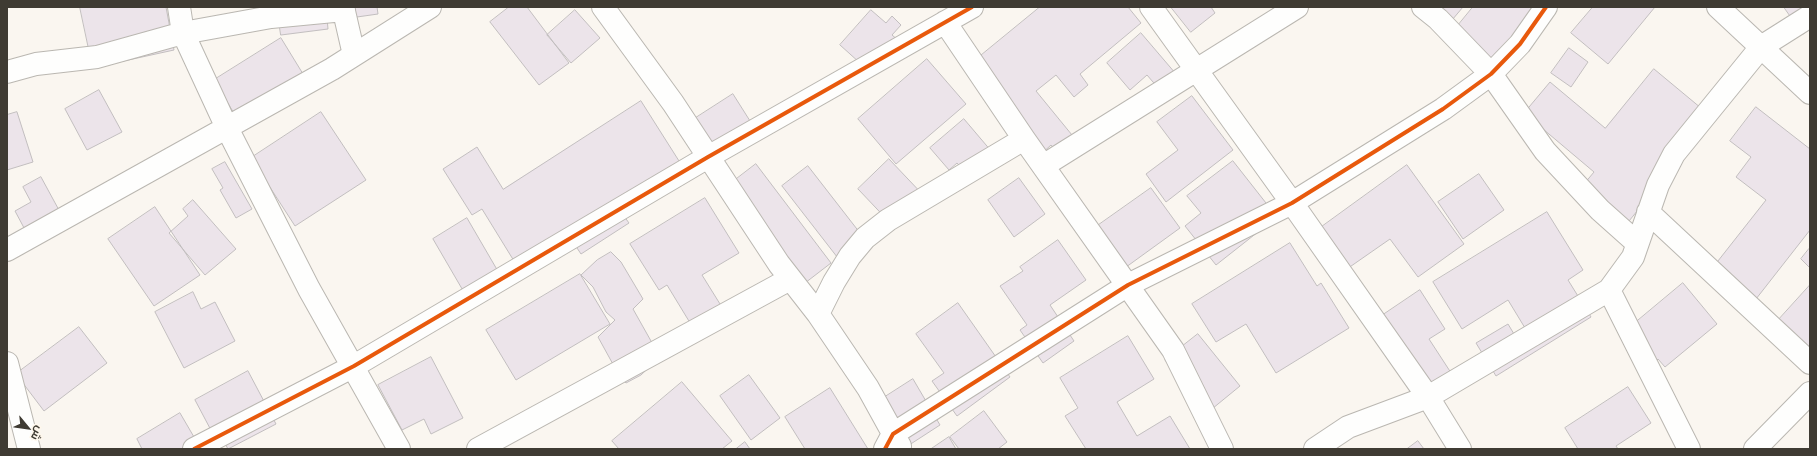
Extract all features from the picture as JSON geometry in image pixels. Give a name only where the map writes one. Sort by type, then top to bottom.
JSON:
[{"type":"street","points":[[178,7],[183,33],[227,128],[309,289],[354,366],[399,449]]},
{"type":"street","points":[[7,250],[332,69],[430,7]]},
{"type":"street","points":[[603,7],[673,103],[779,264],[818,314],[868,388],[893,444],[1128,285],[1292,202],[1443,110],[1491,74],[1520,44],[1546,7]]},
{"type":"street","points":[[194,449],[354,366],[708,157],[972,7]]},
{"type":"street","points":[[1151,7],[1292,202],[1428,397],[1460,449]]},
{"type":"street","points":[[1043,166],[1296,7]]},
{"type":"street","points":[[1423,7],[1438,19],[1491,74],[1545,151],[1600,210],[1638,243]]},
{"type":"street","points":[[1718,7],[1810,93]]},
{"type":"street","points":[[7,72],[36,64],[96,57],[183,33],[271,17],[343,8],[354,56]]},
{"type":"street","points":[[1315,449],[1348,427],[1428,397],[1609,290],[1632,257],[1658,184],[1674,154],[1761,47],[1810,16]]},
{"type":"street","points":[[945,22],[1024,139],[1173,350],[1222,449]]},
{"type":"street","points":[[818,314],[834,282],[850,256],[866,238],[888,220],[1024,139]]},
{"type":"street","points":[[1648,212],[1810,363]]},
{"type":"street","points":[[478,449],[790,279]]},
{"type":"street","points":[[1609,290],[1689,449]]},
{"type":"street","points":[[7,363],[29,449]]},
{"type":"street","points":[[1755,449],[1810,393]]},
{"type":"building","points":[[80,7],[166,7],[174,50],[110,64],[89,50]]},
{"type":"building","points":[[277,7],[326,7],[328,29],[281,35]]},
{"type":"building","points":[[327,7],[377,7],[378,14],[329,21]]},
{"type":"building","points":[[509,7],[527,7],[569,63],[539,85],[490,22]]},
{"type":"building","points":[[1040,7],[1128,7],[1141,23],[1080,74],[1088,85],[1074,97],[1056,75],[1036,91],[1081,146],[1063,160],[1051,145],[1040,155],[967,67]]},
{"type":"building","points":[[1171,7],[1211,7],[1215,13],[1191,32]]},
{"type":"building","points":[[1426,7],[1463,7],[1447,26]]},
{"type":"building","points":[[1473,7],[1540,7],[1498,81],[1447,39]]},
{"type":"building","points":[[1593,7],[1655,7],[1608,64],[1571,33]]},
{"type":"building","points":[[1784,7],[1810,7],[1810,29],[1803,34]]},
{"type":"building","points":[[575,10],[600,38],[571,63],[547,35]]},
{"type":"building","points":[[871,10],[886,23],[892,16],[901,25],[892,35],[898,40],[870,72],[840,45]]},
{"type":"building","points":[[1141,33],[1176,74],[1159,89],[1147,75],[1130,90],[1107,63]]},
{"type":"building","points":[[281,38],[311,87],[235,115],[214,80]]},
{"type":"building","points":[[1569,48],[1588,62],[1571,87],[1551,73]]},
{"type":"building","points":[[927,59],[966,104],[896,164],[858,119]]},
{"type":"building","points":[[1654,69],[1713,118],[1629,221],[1584,184],[1594,172],[1524,113],[1550,82],[1605,128]]},
{"type":"building","points":[[99,90],[122,132],[87,150],[65,109]]},
{"type":"building","points":[[733,94],[757,132],[714,158],[691,121]]},
{"type":"building","points":[[1192,96],[1233,150],[1166,202],[1146,174],[1178,150],[1157,122]]},
{"type":"building","points":[[641,101],[686,172],[621,212],[629,223],[581,254],[573,242],[522,274],[482,209],[472,215],[443,169],[477,147],[503,189]]},
{"type":"building","points":[[1756,107],[1810,149],[1810,230],[1756,299],[1714,266],[1766,200],[1736,177],[1751,157],[1730,141]]},
{"type":"building","points":[[17,112],[33,162],[7,170],[7,115]]},
{"type":"building","points":[[321,112],[366,180],[295,226],[251,158]]},
{"type":"building","points":[[964,119],[992,152],[967,174],[957,163],[949,170],[930,148]]},
{"type":"building","points":[[889,159],[926,198],[895,228],[858,189]]},
{"type":"building","points":[[1233,161],[1277,217],[1216,265],[1185,226],[1201,213],[1187,196]]},
{"type":"building","points":[[225,162],[252,209],[236,218],[220,190],[223,188],[212,169]]},
{"type":"building","points":[[756,164],[831,263],[805,283],[730,184]]},
{"type":"building","points":[[1407,165],[1464,244],[1418,277],[1390,239],[1344,271],[1316,231]]},
{"type":"building","points":[[808,166],[867,242],[841,262],[782,186]]},
{"type":"building","points":[[1479,174],[1504,210],[1463,239],[1438,202]]},
{"type":"building","points":[[41,177],[66,223],[31,241],[15,211],[31,202],[23,187]]},
{"type":"building","points":[[1019,178],[1045,214],[1014,237],[988,200]]},
{"type":"building","points":[[1151,188],[1180,228],[1122,270],[1093,229]]},
{"type":"building","points":[[705,198],[739,253],[702,275],[725,312],[695,331],[667,285],[659,290],[630,244]]},
{"type":"building","points":[[193,200],[236,249],[205,275],[169,233],[188,216],[183,209]]},
{"type":"building","points":[[155,207],[200,275],[154,306],[108,239]]},
{"type":"building","points":[[1547,212],[1583,270],[1568,280],[1591,317],[1496,376],[1476,343],[1508,324],[1514,334],[1525,328],[1508,300],[1462,329],[1433,282]]},
{"type":"building","points":[[467,218],[506,285],[472,306],[433,239]]},
{"type":"building","points":[[1058,240],[1086,280],[1050,305],[1074,341],[1043,363],[1020,330],[1027,325],[1000,286],[1023,271],[1020,267]]},
{"type":"building","points":[[1290,243],[1317,286],[1321,283],[1349,328],[1276,373],[1246,324],[1216,342],[1192,304]]},
{"type":"building","points":[[1809,249],[1810,250],[1810,268],[1801,259]]},
{"type":"building","points":[[611,252],[621,262],[643,299],[633,309],[660,357],[641,375],[626,383],[620,377],[598,337],[615,320],[606,312],[593,287],[581,275],[597,260]]},
{"type":"building","points":[[580,274],[610,324],[516,380],[486,330]]},
{"type":"building","points":[[1683,283],[1717,324],[1665,367],[1658,359],[1656,361],[1629,328]]},
{"type":"building","points":[[1810,285],[1810,355],[1773,326]]},
{"type":"building","points":[[1420,290],[1445,329],[1429,339],[1457,382],[1431,400],[1377,319]]},
{"type":"building","points":[[193,292],[201,309],[215,302],[235,341],[184,368],[155,312]]},
{"type":"building","points":[[958,303],[1010,377],[957,416],[932,381],[944,373],[916,334]]},
{"type":"building","points":[[79,327],[107,363],[44,411],[16,374]]},
{"type":"building","points":[[1198,334],[1240,386],[1207,413],[1165,360]]},
{"type":"building","points":[[1128,336],[1154,379],[1117,402],[1137,436],[1170,416],[1190,449],[1086,449],[1065,416],[1078,408],[1060,378]]},
{"type":"building","points":[[431,357],[463,418],[431,434],[424,419],[402,430],[378,385]]},
{"type":"building","points":[[248,371],[276,424],[228,449],[218,431],[213,434],[195,400]]},
{"type":"building","points":[[749,375],[780,418],[751,440],[720,396]]},
{"type":"building","points":[[913,379],[940,425],[903,449],[874,404]]},
{"type":"building","points":[[682,382],[732,441],[722,449],[619,449],[612,441]]},
{"type":"building","points":[[1628,387],[1651,423],[1616,446],[1618,449],[1578,449],[1565,428]]},
{"type":"building","points":[[830,388],[868,449],[805,449],[785,417]]},
{"type":"building","points":[[984,411],[1007,442],[998,449],[959,449],[950,437]]},
{"type":"building","points":[[180,413],[201,449],[142,449],[137,439]]},
{"type":"building","points":[[949,437],[956,449],[931,449]]},
{"type":"building","points":[[1418,441],[1424,449],[1407,449]]},
{"type":"building","points":[[745,442],[750,449],[736,449]]},
{"type":"cycle path","points":[[194,449],[354,366],[708,157],[972,7]]},
{"type":"cycle path","points":[[885,449],[893,434],[1128,285],[1292,203],[1443,109],[1491,74],[1520,44],[1546,7]]}]
